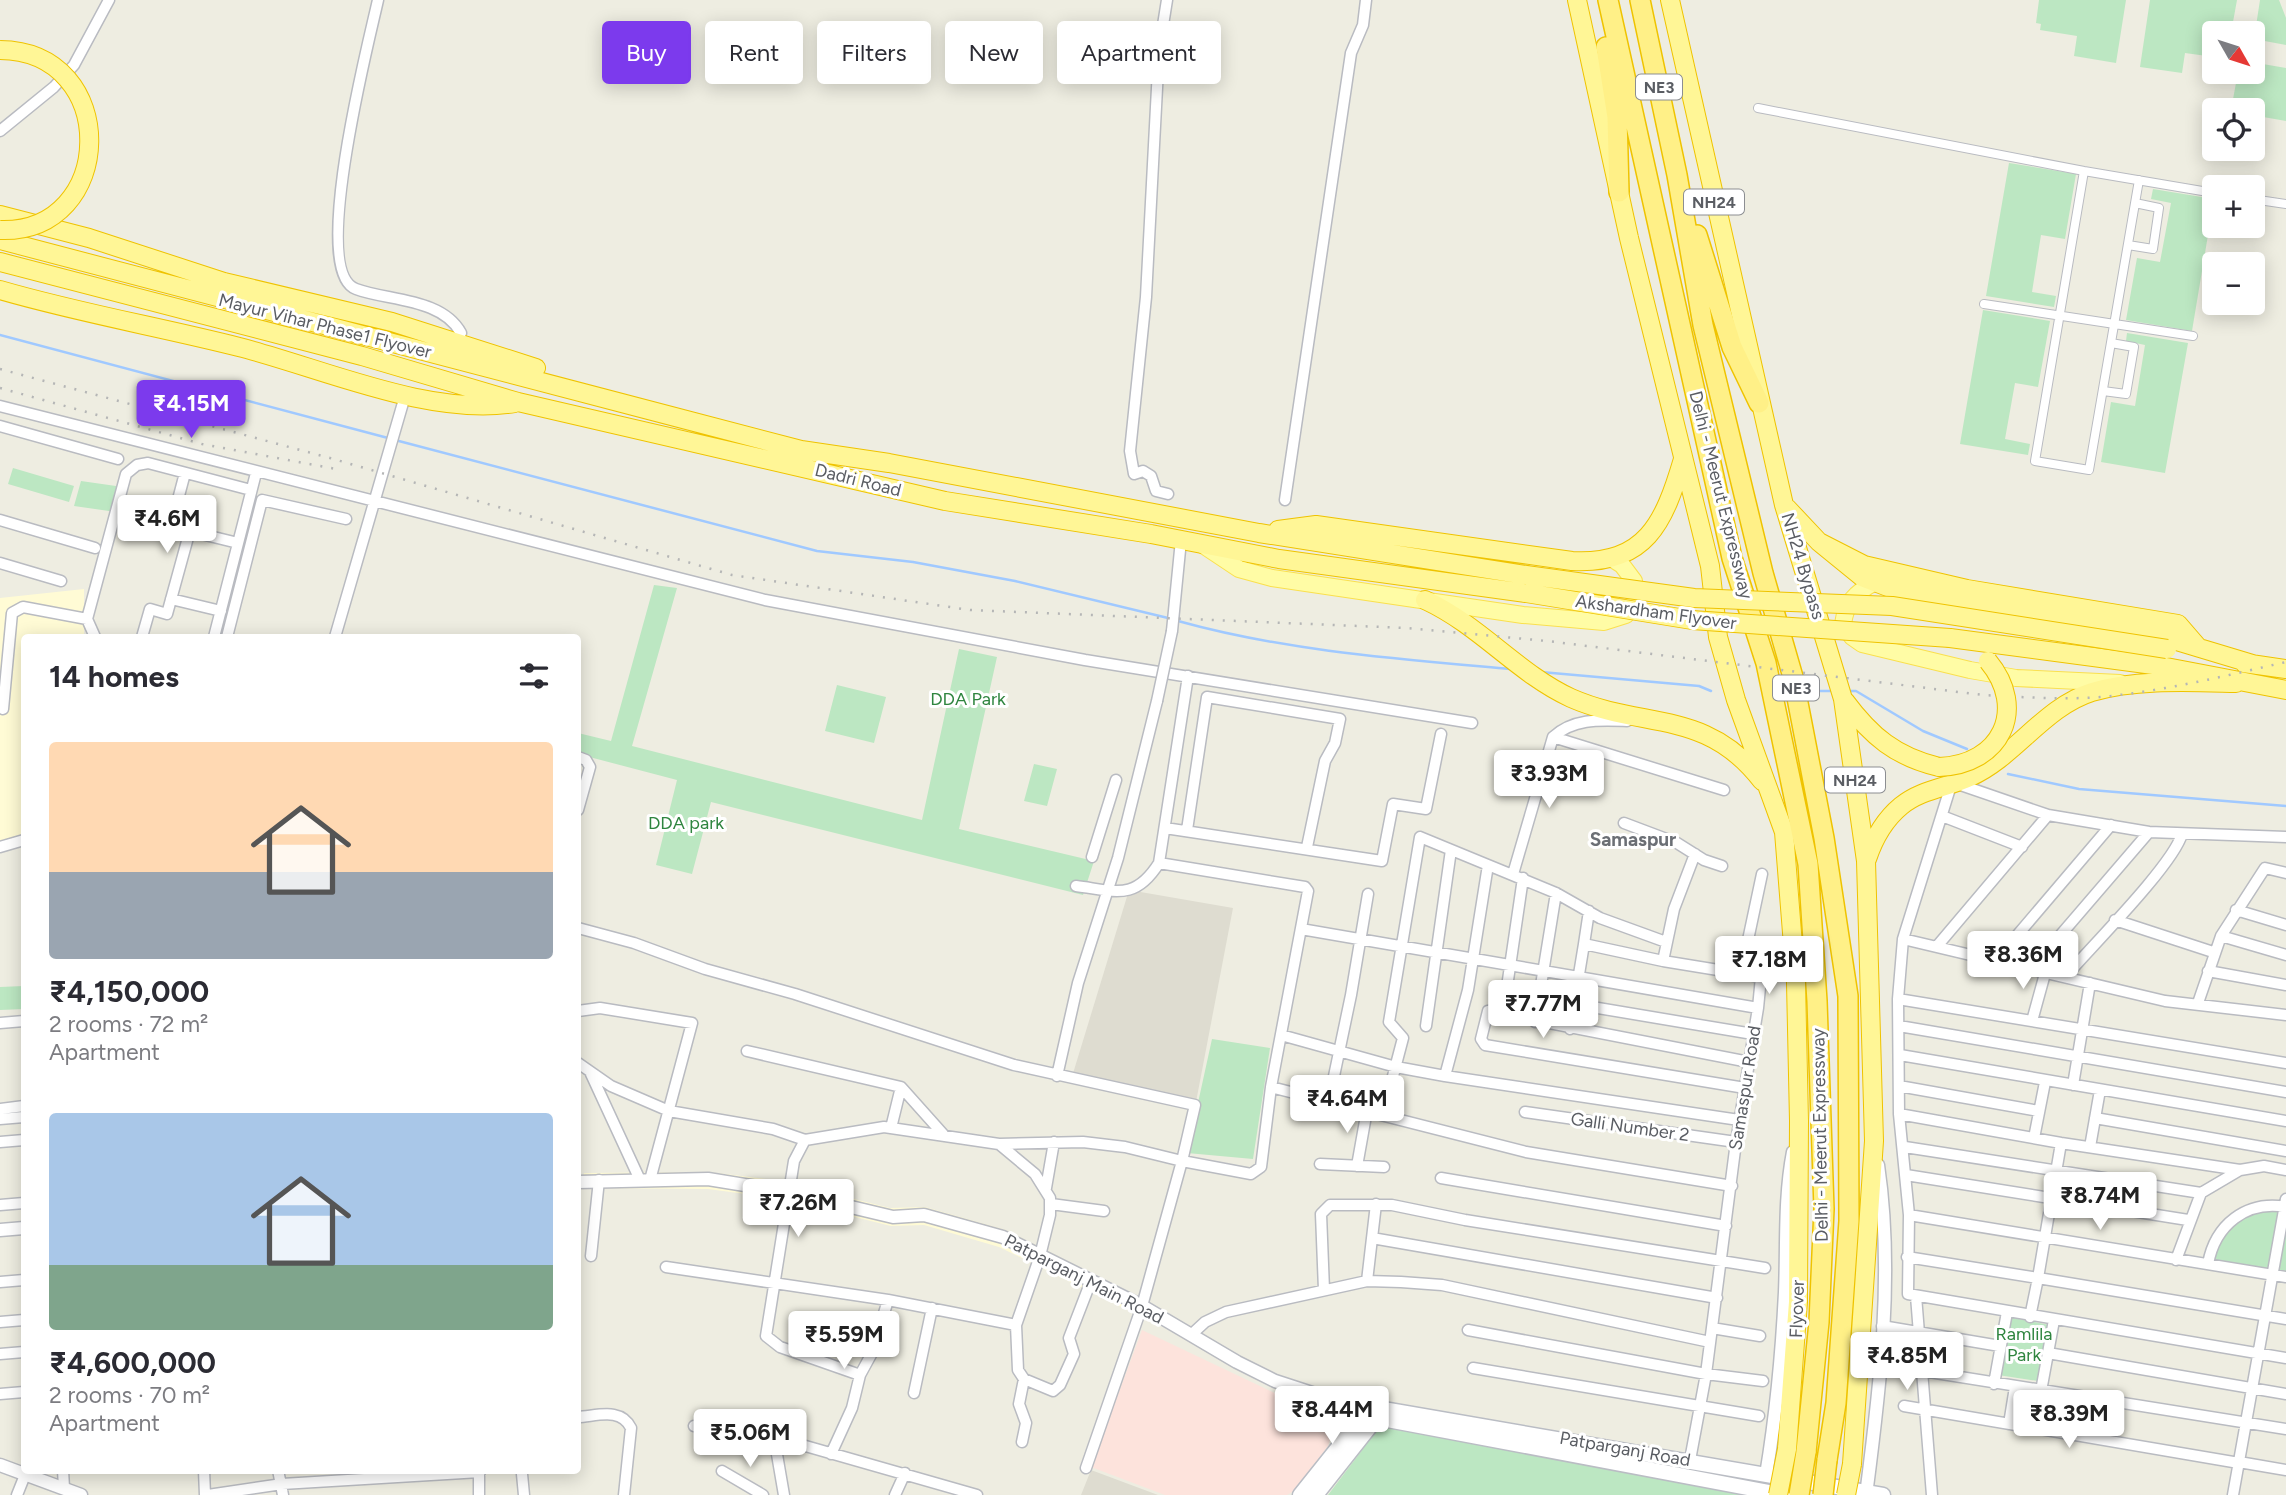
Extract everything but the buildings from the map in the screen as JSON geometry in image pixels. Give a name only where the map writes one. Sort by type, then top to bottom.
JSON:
[{"type":"highway","points":[[1577,0],[1619,192],[1710,566],[1718,637],[1736,700],[1784,832],[1796,983],[1799,1121]]},
{"type":"highway","points":[[1602,0],[1617,117],[1619,192]]},
{"type":"highway","name":"Delhi - Meerut Expressway","points":[[1608,0],[1732,558],[1766,663],[1804,838],[1817,1001],[1824,1209],[1819,1322],[1799,1495]]},
{"type":"highway","name":"Delhi - Meerut Expressway","points":[[1640,0],[1677,174],[1703,325],[1763,573],[1793,677],[1826,850],[1849,1002],[1858,1211],[1823,1495]]},
{"type":"highway","name":"NH24 Bypass","points":[[1670,0],[1784,505],[1843,699],[1866,861],[1874,1141]]},
{"type":"highway","points":[[0,50],[27,53],[45,61],[62,74],[85,106],[91,144],[86,169],[65,204],[33,225],[0,230]]},
{"type":"highway","points":[[1677,174],[1732,347],[1759,403]]},
{"type":"highway","points":[[0,215],[89,238],[224,282],[392,322],[583,383],[650,411]]},
{"type":"highway","name":"Mayur Vihar Phase1 Flyover","points":[[0,240],[650,411]]},
{"type":"highway","name":"Mayur Vihar Phase1 Flyover","points":[[0,261],[362,356],[518,402]]},
{"type":"highway","points":[[0,290],[64,309],[239,347],[405,396],[490,407],[518,402]]},
{"type":"highway","name":"Dadri Road","points":[[518,402],[945,501],[1201,544]]},
{"type":"highway","name":"Dadri Road","points":[[650,411],[801,450],[888,463],[1259,533]]},
{"type":"highway","points":[[1259,533],[1316,525],[1572,561],[1614,560],[1634,548],[1652,532],[1665,512],[1683,460]]},
{"type":"highway","points":[[1784,505],[1842,563],[1893,589],[2163,637],[2256,665],[2286,669]]},
{"type":"highway","name":"Akshardham Flyover","points":[[1259,533],[1694,598],[1892,606],[2256,665]]},
{"type":"highway","points":[[1819,542],[1864,565],[1967,589],[2178,624],[2197,646]]},
{"type":"highway","name":"Akshardham Flyover","points":[[1201,544],[1279,559],[1526,593],[1692,620],[1951,638],[2161,666],[2236,683]]},
{"type":"highway","points":[[1425,600],[1456,614],[1553,689],[1594,706],[1665,721],[1704,733],[1730,748],[1752,769],[1774,802]]},
{"type":"highway","points":[[1843,699],[1878,741],[1914,761],[1939,767],[1972,761],[1987,752],[2005,723],[2006,690],[1999,674],[1988,661],[1951,638]]},
{"type":"highway","points":[[1866,861],[1879,830],[1902,806],[1916,796],[1969,778],[2066,705],[2089,693],[2113,687],[2236,683],[2286,691]]},
{"type":"highway","name":"Flyover","points":[[1778,1495],[1787,1449],[1797,1314],[1799,1121]]},
{"type":"highway","points":[[1846,1495],[1856,1416],[1858,1211],[1874,1141]]},
{"type":"main road","points":[[1201,544],[1239,569],[1272,579],[1523,615],[1604,622],[1626,615],[1635,601],[1634,581],[1622,565],[1614,560]]},
{"type":"main road","points":[[1875,582],[1860,590],[1846,607],[1843,624],[1852,637],[1862,643],[1970,670],[2016,678],[2147,685]]},
{"type":"main road","points":[[1338,1404],[1342,1440]]},
{"type":"main road","name":"Patparganj Road","points":[[1372,1415],[1383,1409],[1403,1411],[1883,1495]]},
{"type":"main road","points":[[1300,1495],[1342,1440],[1372,1415]]},
{"type":"main road","points":[[1315,1495],[1372,1415]]},
{"type":"main road","name":"Patparganj Road","points":[[1372,1415],[1759,1493],[1785,1495]]},
{"type":"street","points":[[0,131],[54,87],[74,65],[109,0]]},
{"type":"street","points":[[378,0],[352,119],[338,215],[338,248],[344,280],[354,289],[406,301],[447,317],[461,333]]},
{"type":"street","points":[[1167,0],[1159,50],[1146,297],[1130,451],[1134,474],[1143,471],[1151,476],[1156,491],[1168,494]]},
{"type":"street","points":[[1285,500],[1351,53],[1363,25],[1366,0]]},
{"type":"street","points":[[1758,108],[2202,191]]},
{"type":"street","points":[[2084,171],[2035,461],[2089,470],[2138,180]]},
{"type":"street","points":[[2265,201],[2286,204]]},
{"type":"street","points":[[2128,245],[2153,249],[2159,208],[2135,203]]},
{"type":"street","points":[[1984,304],[2193,336]]},
{"type":"street","points":[[2103,391],[2126,394],[2134,347],[2111,343]]},
{"type":"street","points":[[336,634],[405,396]]},
{"type":"street","points":[[0,406],[765,600],[1085,660],[1472,723]]},
{"type":"street","points":[[0,426],[118,458]]},
{"type":"street","points":[[132,468],[139,443]]},
{"type":"street","points":[[94,634],[87,619],[126,474],[132,468],[148,463],[251,491]]},
{"type":"street","points":[[143,634],[150,609],[167,614],[195,512],[176,507],[185,473]]},
{"type":"street","points":[[215,634],[256,473]]},
{"type":"street","points":[[228,634],[262,500],[346,520]]},
{"type":"street","points":[[0,520],[95,548]]},
{"type":"street","points":[[190,531],[238,543]]},
{"type":"street","points":[[1057,1076],[1078,983],[1108,890],[1157,701],[1172,631],[1181,540]]},
{"type":"street","points":[[0,563],[61,581]]},
{"type":"street","points":[[171,599],[220,611]]},
{"type":"street","points":[[3,709],[12,613],[23,607],[87,619]]},
{"type":"street","points":[[1076,886],[1134,891],[1148,881],[1159,863],[1188,676]]},
{"type":"street","points":[[1187,830],[1209,679]]},
{"type":"street","points":[[1207,697],[1340,719],[1335,743],[1325,761],[1307,847]]},
{"type":"street","points":[[1665,721],[1585,721],[1564,727],[1553,737],[1518,876],[1502,1009],[1507,1017],[1749,1062]]},
{"type":"street","points":[[1165,828],[1307,847],[1382,861],[1393,804],[1426,810],[1441,734]]},
{"type":"street","points":[[1553,737],[1724,790]]},
{"type":"street","points":[[581,758],[590,766],[581,795]]},
{"type":"street","points":[[1092,858],[1116,780]]},
{"type":"street","points":[[2286,837],[2150,832],[2048,815],[1952,782],[1903,939],[1898,999],[1899,1114],[1905,1147],[1909,1215],[1908,1294],[2030,1317],[2286,1358]]},
{"type":"street","points":[[1938,945],[2048,815]]},
{"type":"street","points":[[1942,816],[2022,847]]},
{"type":"street","points":[[1624,823],[1677,843],[1722,866]]},
{"type":"street","points":[[1997,959],[2111,825]]},
{"type":"street","points":[[2033,967],[2150,832]]},
{"type":"street","points":[[2066,976],[2156,873],[2179,843],[2182,834]]},
{"type":"street","points":[[1382,1114],[1403,1035],[1389,1022],[1420,837],[1518,876],[1589,911],[1666,942]]},
{"type":"street","points":[[0,847],[21,841]]},
{"type":"street","points":[[1426,1026],[1451,850]]},
{"type":"street","points":[[1663,961],[1666,942],[1695,854]]},
{"type":"street","points":[[581,1066],[591,1074],[669,1111],[773,1129],[805,1140],[891,1128],[999,1144],[1054,1142],[1125,1147],[1182,1161],[1251,1174],[1257,1172],[1261,1167],[1271,1087],[1308,891],[1305,887],[1159,863]]},
{"type":"street","points":[[1445,1076],[1473,959],[1488,865]]},
{"type":"street","points":[[2198,1003],[2213,952],[2236,909],[2265,868],[2286,873]]},
{"type":"street","points":[[1741,973],[1762,874]]},
{"type":"street","points":[[1535,1022],[1556,893]]},
{"type":"street","points":[[1329,1100],[1368,894]]},
{"type":"street","points":[[2236,909],[2286,925]]},
{"type":"street","points":[[1570,1029],[1589,911]]},
{"type":"street","points":[[2115,920],[2213,952]]},
{"type":"street","points":[[581,929],[1057,1076],[1195,1105],[1142,1306],[1086,1468]]},
{"type":"street","name":"Samaspur Road","points":[[1301,929],[1758,1007],[1739,1120],[1713,1328],[1690,1460]]},
{"type":"street","points":[[2221,936],[2286,955]]},
{"type":"street","points":[[1903,939],[2046,970],[2165,1000],[2286,1015]]},
{"type":"street","points":[[1584,944],[1663,961],[1761,976],[1758,1007]]},
{"type":"street","points":[[2032,1021],[2046,970]]},
{"type":"street","points":[[2208,971],[2286,985]]},
{"type":"street","points":[[2073,1085],[2090,983]]},
{"type":"street","points":[[1898,999],[2286,1063]]},
{"type":"street","points":[[1574,1004],[1754,1034]]},
{"type":"street","points":[[581,1011],[600,1008],[692,1023],[669,1111],[645,1180]]},
{"type":"street","points":[[1502,1009],[1488,1011],[1481,1039],[1485,1045],[1745,1088]]},
{"type":"street","points":[[0,1023],[21,1021]]},
{"type":"street","points":[[1899,1026],[2286,1092]]},
{"type":"street","points":[[1281,1035],[1396,1067],[1739,1120]]},
{"type":"street","points":[[747,1051],[901,1087],[943,1134]]},
{"type":"street","points":[[1899,1055],[2286,1122]]},
{"type":"street","points":[[591,1074],[645,1180]]},
{"type":"street","points":[[2034,1138],[2045,1082]]},
{"type":"street","points":[[1899,1086],[2039,1111]]},
{"type":"street","points":[[891,1128],[901,1087]]},
{"type":"street","points":[[1271,1087],[1526,1152],[1732,1186]]},
{"type":"street","points":[[2090,1147],[2100,1090]]},
{"type":"street","points":[[0,1109],[21,1107]]},
{"type":"street","points":[[1357,1166],[1367,1110]]},
{"type":"street","name":"Galli Number 2","points":[[1525,1112],[1736,1142]]},
{"type":"street","points":[[1899,1114],[2061,1143],[2240,1170],[2264,1166],[2286,1170]]},
{"type":"street","points":[[0,1119],[21,1117]]},
{"type":"street","points":[[2095,1118],[2286,1151]]},
{"type":"street","points":[[1766,1475],[1774,1422],[1785,1296],[1786,1189],[1799,1121]]},
{"type":"street","points":[[0,1142],[21,1140]]},
{"type":"street","points":[[805,1140],[794,1161],[765,1330],[771,1341],[800,1356],[860,1375]]},
{"type":"street","points":[[1866,1493],[1882,1326],[1886,1230],[1874,1141]]},
{"type":"street","points":[[1046,1188],[1054,1142]]},
{"type":"street","points":[[2030,1317],[2061,1143]]},
{"type":"street","points":[[999,1144],[1035,1174],[1046,1188],[1051,1204],[1040,1256],[1016,1325],[1018,1370],[1024,1378],[1053,1391],[1060,1385],[1074,1354],[1069,1338],[1091,1281]]},
{"type":"street","points":[[1905,1147],[2201,1193]]},
{"type":"street","points":[[1320,1164],[1384,1167]]},
{"type":"street","points":[[2176,1260],[2188,1220],[2201,1193],[2240,1170]]},
{"type":"street","points":[[1906,1175],[2188,1220]]},
{"type":"street","points":[[1441,1178],[1726,1226]]},
{"type":"street","name":"Patparganj Main Road","points":[[581,1182],[708,1179],[788,1192],[893,1217],[924,1215],[1003,1237],[1142,1306],[1237,1362],[1275,1381],[1372,1415]]},
{"type":"street","points":[[591,1256],[599,1180]]},
{"type":"street","points":[[0,1205],[21,1203]]},
{"type":"street","points":[[1051,1204],[1104,1211]]},
{"type":"street","points":[[1367,1281],[1376,1204]]},
{"type":"street","points":[[1324,1290],[1321,1214],[1330,1205],[1376,1204],[1765,1268]]},
{"type":"street","points":[[2208,1264],[2211,1247],[2225,1226],[2241,1213],[2265,1204],[2286,1204],[2233,1495]]},
{"type":"street","points":[[1909,1215],[2286,1277]]},
{"type":"street","points":[[0,1230],[21,1228]]},
{"type":"street","points":[[1372,1238],[1528,1262],[1717,1298]]},
{"type":"street","points":[[1907,1257],[2286,1319]]},
{"type":"street","points":[[666,1267],[888,1300],[1016,1325]]},
{"type":"street","points":[[0,1282],[21,1280]]},
{"type":"street","points":[[1192,1334],[1205,1322],[1226,1312],[1367,1281],[1442,1285],[1710,1342]]},
{"type":"street","points":[[1916,1296],[1932,1495]]},
{"type":"street","points":[[831,1454],[852,1408],[860,1375],[872,1353],[888,1300]]},
{"type":"street","points":[[914,1393],[932,1308]]},
{"type":"street","points":[[1994,1384],[2007,1312]]},
{"type":"street","points":[[0,1322],[21,1321]]},
{"type":"street","points":[[2041,1391],[2054,1321]]},
{"type":"street","points":[[1882,1326],[2000,1346]]},
{"type":"street","points":[[1713,1328],[1760,1336]]},
{"type":"street","points":[[1468,1330],[1706,1374],[1763,1381]]},
{"type":"street","points":[[0,1354],[21,1352]]},
{"type":"street","points":[[2048,1353],[2286,1394]]},
{"type":"street","points":[[1879,1364],[1922,1373],[2286,1429]]},
{"type":"street","points":[[1474,1368],[1759,1416]]},
{"type":"street","points":[[1022,1442],[1026,1423],[1019,1404],[1024,1378]]},
{"type":"street","points":[[2009,1424],[2015,1387]]},
{"type":"street","points":[[0,1394],[21,1392]]},
{"type":"street","points":[[1904,1406],[2286,1469]]},
{"type":"street","points":[[581,1417],[620,1414],[631,1428],[624,1495]]},
{"type":"street","points":[[694,1426],[774,1437],[977,1495]]},
{"type":"street","points":[[774,1437],[784,1495]]},
{"type":"street","points":[[0,1465],[21,1473]]},
{"type":"street","points":[[722,1471],[763,1495]]},
{"type":"street","points":[[895,1495],[905,1473]]},
{"type":"street","points":[[63,1474],[64,1488]]},
{"type":"street","points":[[204,1474],[206,1495],[449,1474]]},
{"type":"street","points":[[479,1495],[480,1474]]},
{"type":"street","points":[[522,1474],[524,1495]]},
{"type":"street","points":[[17,1495],[25,1475],[81,1495]]},
{"type":"shaded area","points":[[84,589],[84,634],[21,634],[21,838],[0,844],[0,598]]},
{"type":"shaded area","points":[[1129,890],[1233,908],[1196,1102],[1071,1080]]},
{"type":"shaded area","points":[[709,1172],[782,1181],[890,1208],[925,1207],[1006,1230],[1151,1303],[1146,1319],[999,1247],[924,1225],[891,1226],[782,1199],[708,1189],[581,1188],[584,1173]]},
{"type":"shaded area","points":[[1142,1330],[1336,1422],[1328,1446],[1294,1491],[1287,1495],[1165,1495],[1091,1467]]},
{"type":"shaded area","points":[[1091,1470],[1158,1495],[1081,1495]]},
{"type":"green space","points":[[2039,0],[2126,0],[2116,63],[2074,56],[2077,36],[2040,30],[2041,24],[2036,23]]},
{"type":"green space","points":[[2150,0],[2237,0],[2233,21],[2202,21],[2202,55],[2185,53],[2182,73],[2140,67]]},
{"type":"green space","points":[[2260,0],[2279,0],[2286,18],[2286,45],[2265,41],[2265,21],[2257,21]]},
{"type":"green space","points":[[2265,64],[2286,68],[2286,121],[2265,117],[2265,98],[2233,98],[2236,84],[2265,84]]},
{"type":"green space","points":[[2009,163],[2076,174],[2065,239],[2041,235],[2032,292],[2056,296],[2054,307],[1986,296]]},
{"type":"green space","points":[[2153,189],[2202,197],[2202,238],[2208,238],[2205,252],[2202,252],[2202,271],[2192,331],[2126,320],[2137,258],[2160,262],[2171,203],[2151,199]]},
{"type":"green space","points":[[1983,310],[2050,321],[2038,387],[2015,383],[2005,439],[2030,444],[2028,455],[1960,444]]},
{"type":"green space","points":[[2127,333],[2188,343],[2165,473],[2101,462],[2111,402],[2135,406],[2145,345],[2126,341]]},
{"type":"green space","points":[[13,468],[74,486],[69,502],[8,484]]},
{"type":"green space","points":[[81,481],[123,487],[116,512],[74,506]]},
{"type":"green space","points":[[654,585],[677,588],[632,746],[922,820],[959,649],[997,657],[959,829],[1094,861],[1083,895],[711,802],[692,874],[656,865],[677,780],[581,755],[581,734],[611,741]]},
{"type":"green space","points":[[837,685],[886,697],[874,743],[825,731]]},
{"type":"green space","points":[[1034,764],[1057,769],[1047,806],[1024,801]]},
{"type":"green space","points":[[21,986],[21,1009],[0,1010],[0,987]]},
{"type":"green space","points":[[1212,1039],[1270,1048],[1253,1159],[1187,1153]]},
{"type":"green space","points":[[2271,1207],[2286,1210],[2286,1271],[2212,1260],[2222,1239],[2234,1225]]},
{"type":"green space","name":"Ramlila Park","points":[[2009,1317],[2049,1325],[2038,1381],[1998,1375]]},
{"type":"green space","points":[[1381,1425],[1740,1492],[1739,1495],[1328,1495]]},
{"type":"waterway","points":[[0,335],[388,438]]},
{"type":"waterway","points":[[395,440],[817,551],[913,562],[1015,581],[1168,618]]},
{"type":"waterway","points":[[1178,621],[1301,647],[1510,669]]},
{"type":"waterway","points":[[1541,672],[1699,686],[1711,691]]},
{"type":"waterway","points":[[1816,691],[1835,691]]},
{"type":"waterway","points":[[1848,691],[1856,691],[1923,731],[1967,749]]},
{"type":"waterway","points":[[2008,774],[2079,789],[2286,806]]},
{"type":"railway","points":[[0,369],[330,458],[732,575],[970,610],[1407,628],[1547,641],[1983,695],[2027,697],[2086,698],[2148,691],[2286,662]]},
{"type":"railway","points":[[0,388],[202,444],[336,469]]},
{"type":"district","name":"Samaspur","points":[[1633,839]]},
{"type":"park label","name":"DDA Park","points":[[968,699]]},
{"type":"park label","name":"DDA park","points":[[686,823]]}]
